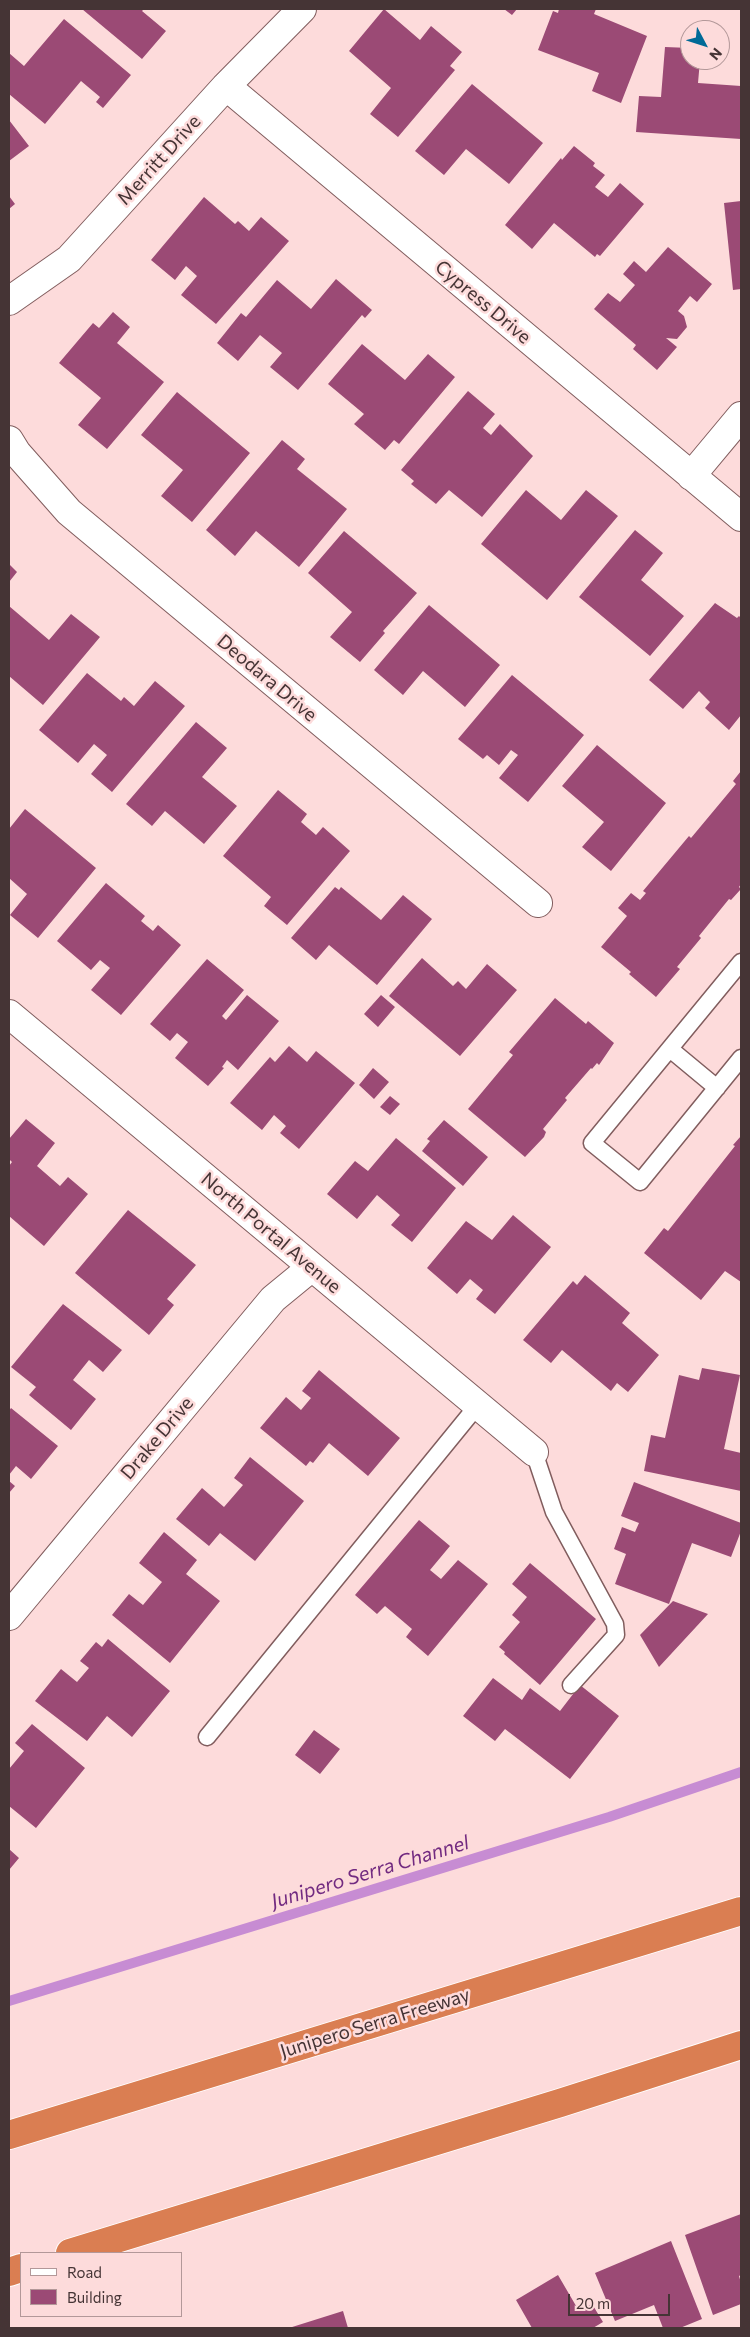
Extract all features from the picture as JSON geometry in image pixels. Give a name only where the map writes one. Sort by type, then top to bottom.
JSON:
[{"type":"highway","name":"Junipero Serra Freeway","points":[[9,2135],[741,1911]]},
{"type":"highway","points":[[73,2252],[560,2103],[741,2044]]},
{"type":"street","name":"Merritt Drive","points":[[9,301],[69,259],[226,86],[302,9]]},
{"type":"street","name":"Cypress Drive","points":[[226,86],[741,517]]},
{"type":"street","points":[[691,476],[741,416]]},
{"type":"street","name":"Deodara Drive","points":[[9,440],[17,453],[69,512],[538,903]]},
{"type":"street","name":"North Portal Avenue","points":[[9,1014],[534,1452]]},
{"type":"street","name":"Drake Drive","points":[[12,1604],[273,1299],[312,1267]]},
{"type":"lane","points":[[741,962],[592,1143],[640,1182],[741,1058]]},
{"type":"lane","points":[[670,1049],[717,1088]]},
{"type":"lane","points":[[207,1736],[477,1406]]},
{"type":"lane","points":[[534,1452],[554,1512],[615,1624],[616,1635],[571,1685]]},
{"type":"building","points":[[82,9],[144,9],[142,11],[166,31],[142,59]]},
{"type":"building","points":[[384,9],[420,40],[431,26],[462,52],[450,66],[455,70],[398,137],[370,114],[391,88],[349,51]]},
{"type":"building","points":[[504,9],[517,9],[512,15]]},
{"type":"building","points":[[559,9],[596,9],[594,14],[647,36],[621,103],[592,91],[599,73],[538,50],[553,11],[558,13]]},
{"type":"building","points":[[64,19],[131,75],[103,108],[96,102],[100,97],[81,81],[45,124],[9,94],[9,53],[24,66]]},
{"type":"building","points":[[665,47],[680,48],[680,70],[699,70],[698,83],[741,86],[741,139],[636,132],[639,96],[661,97]]},
{"type":"building","points":[[472,84],[543,143],[509,184],[466,149],[444,175],[415,151]]},
{"type":"building","points":[[9,120],[29,146],[9,161]]},
{"type":"building","points":[[574,146],[595,163],[593,166],[605,175],[595,187],[608,197],[620,183],[644,204],[600,256],[597,254],[595,257],[554,223],[532,249],[505,225],[561,158],[562,160]]},
{"type":"building","points":[[9,196],[15,204],[9,209]]},
{"type":"building","points":[[204,197],[235,224],[238,221],[249,231],[261,217],[289,241],[216,324],[181,295],[197,276],[186,266],[175,280],[151,260]]},
{"type":"building","points":[[741,201],[741,289],[733,290],[724,203]]},
{"type":"building","points":[[668,247],[712,284],[697,302],[690,296],[678,311],[684,316],[687,327],[677,339],[666,338],[677,347],[657,370],[633,349],[636,345],[594,309],[608,293],[620,302],[635,285],[623,274],[634,261],[646,272]]},
{"type":"building","points":[[336,279],[372,310],[365,318],[362,315],[298,390],[270,367],[282,353],[260,335],[238,361],[217,343],[241,313],[246,317],[277,280],[311,309]]},
{"type":"building","points":[[113,312],[130,327],[117,343],[164,382],[107,449],[78,425],[101,398],[59,363],[93,323],[99,328]]},
{"type":"building","points":[[362,344],[405,380],[428,354],[455,377],[399,444],[394,440],[385,450],[354,424],[364,414],[328,384]]},
{"type":"building","points":[[468,391],[495,414],[483,428],[491,435],[500,424],[533,456],[482,517],[449,490],[436,504],[411,484],[414,481],[401,470]]},
{"type":"building","points":[[177,392],[250,453],[192,522],[161,496],[183,470],[141,435]]},
{"type":"building","points":[[282,440],[305,459],[297,469],[347,509],[299,567],[256,531],[235,556],[206,530]]},
{"type":"building","points":[[526,490],[561,520],[586,490],[618,516],[547,600],[481,544]]},
{"type":"building","points":[[635,530],[663,553],[641,580],[684,616],[650,656],[579,597]]},
{"type":"building","points":[[344,531],[417,593],[383,631],[385,633],[360,662],[330,637],[352,612],[308,573]]},
{"type":"building","points":[[9,564],[17,572],[9,582]]},
{"type":"building","points":[[715,603],[737,618],[739,616],[741,618],[741,715],[729,730],[705,708],[710,702],[699,691],[683,709],[649,680]]},
{"type":"building","points":[[429,605],[500,665],[465,707],[423,671],[403,695],[374,670]]},
{"type":"building","points":[[9,606],[49,640],[71,614],[100,637],[43,705],[9,676]]},
{"type":"building","points":[[87,673],[121,701],[124,697],[134,706],[155,681],[185,706],[112,792],[91,774],[107,755],[94,744],[78,763],[39,730]]},
{"type":"building","points":[[512,675],[584,735],[528,802],[499,778],[518,755],[511,750],[499,765],[487,755],[483,759],[458,739]]},
{"type":"building","points":[[196,722],[227,748],[202,777],[237,806],[204,844],[165,811],[152,826],[126,804]]},
{"type":"building","points":[[597,745],[666,803],[611,871],[582,847],[604,822],[562,786]]},
{"type":"building","points":[[741,771],[741,884],[739,887],[741,889],[731,900],[729,899],[699,936],[701,938],[677,967],[680,969],[656,997],[629,974],[631,972],[601,947],[627,916],[618,908],[631,893],[640,900],[646,893],[643,891],[736,784],[733,781]]},
{"type":"building","points":[[278,790],[307,814],[301,822],[316,835],[323,827],[350,851],[287,925],[264,906],[271,897],[223,856]]},
{"type":"building","points":[[25,809],[96,868],[38,938],[10,915],[27,894],[9,878],[9,829]]},
{"type":"building","points":[[106,883],[145,916],[141,921],[153,931],[158,925],[181,945],[121,1015],[91,990],[110,968],[100,960],[91,970],[57,941]]},
{"type":"building","points":[[335,887],[339,890],[341,887],[381,920],[403,895],[432,919],[377,985],[329,945],[316,960],[291,938]]},
{"type":"building","points":[[422,958],[453,986],[458,981],[466,989],[487,964],[517,990],[460,1056],[389,996]]},
{"type":"building","points":[[207,959],[244,990],[222,1016],[226,1020],[247,995],[279,1021],[238,1070],[227,1060],[222,1067],[224,1068],[208,1086],[175,1058],[188,1042],[177,1033],[170,1041],[150,1024]]},
{"type":"building","points":[[381,995],[395,1007],[378,1027],[364,1014]]},
{"type":"building","points":[[555,998],[586,1024],[588,1021],[614,1043],[599,1065],[597,1063],[591,1068],[565,1098],[567,1100],[543,1129],[546,1132],[544,1137],[525,1157],[468,1109],[513,1055],[509,1052]]},
{"type":"building","points":[[289,1046],[307,1062],[316,1051],[355,1083],[299,1149],[280,1133],[286,1126],[274,1115],[262,1130],[230,1103],[270,1057],[275,1062]]},
{"type":"building","points":[[373,1068],[389,1082],[374,1099],[359,1085]]},
{"type":"building","points":[[390,1096],[400,1104],[390,1115],[380,1107]]},
{"type":"building","points":[[26,1119],[55,1143],[37,1166],[60,1186],[68,1177],[88,1194],[44,1246],[9,1216],[9,1166],[12,1162],[9,1159],[9,1139]]},
{"type":"building","points":[[444,1120],[488,1157],[463,1186],[422,1151],[430,1141],[427,1139]]},
{"type":"building","points":[[741,1136],[741,1282],[725,1271],[701,1300],[644,1253],[664,1228],[668,1231]]},
{"type":"building","points":[[396,1138],[456,1188],[412,1242],[391,1225],[400,1215],[377,1195],[357,1219],[327,1194],[355,1161],[368,1171]]},
{"type":"building","points":[[128,1210],[196,1265],[167,1299],[174,1305],[149,1335],[75,1273]]},
{"type":"building","points":[[513,1215],[551,1247],[495,1314],[476,1299],[483,1290],[470,1279],[457,1294],[427,1268],[466,1221],[492,1240]]},
{"type":"building","points":[[585,1275],[630,1313],[622,1323],[659,1355],[628,1392],[617,1383],[611,1391],[562,1350],[551,1363],[523,1340],[573,1281],[577,1285]]},
{"type":"building","points":[[63,1304],[122,1350],[103,1372],[89,1360],[73,1380],[96,1399],[71,1430],[29,1395],[36,1387],[11,1367]]},
{"type":"building","points":[[702,1368],[740,1375],[724,1449],[741,1453],[741,1491],[644,1471],[651,1435],[665,1438],[679,1375],[699,1380]]},
{"type":"building","points":[[319,1370],[400,1438],[368,1476],[329,1443],[313,1463],[310,1461],[306,1466],[260,1428],[286,1397],[301,1410],[311,1398],[302,1391]]},
{"type":"building","points":[[11,1408],[58,1446],[31,1479],[16,1466],[9,1475],[9,1411]]},
{"type":"building","points":[[250,1457],[304,1501],[255,1561],[220,1533],[209,1546],[176,1519],[202,1488],[224,1507],[243,1485],[234,1478]]},
{"type":"building","points":[[9,1481],[15,1486],[9,1493]]},
{"type":"building","points":[[634,1482],[741,1523],[741,1531],[731,1557],[692,1543],[669,1604],[615,1584],[626,1554],[614,1549],[622,1527],[635,1532],[639,1523],[621,1516]]},
{"type":"building","points":[[419,1520],[450,1546],[430,1570],[441,1579],[458,1560],[488,1584],[428,1656],[406,1637],[412,1629],[385,1606],[377,1614],[355,1595]]},
{"type":"building","points":[[164,1532],[197,1560],[186,1574],[220,1601],[170,1663],[112,1615],[129,1594],[143,1605],[162,1582],[139,1563]]},
{"type":"building","points":[[530,1563],[596,1619],[540,1685],[504,1654],[505,1652],[499,1647],[520,1622],[512,1615],[527,1597],[512,1584]]},
{"type":"building","points":[[673,1601],[708,1614],[659,1667],[640,1635]]},
{"type":"building","points":[[108,1639],[170,1691],[132,1737],[107,1716],[87,1741],[35,1701],[61,1669],[77,1682],[89,1668],[80,1661],[96,1642],[102,1647]]},
{"type":"building","points":[[493,1678],[522,1700],[530,1688],[560,1711],[580,1685],[619,1716],[570,1779],[505,1729],[495,1741],[463,1716]]},
{"type":"building","points":[[32,1724],[85,1768],[36,1828],[9,1806],[9,1769],[24,1751],[15,1743]]},
{"type":"building","points":[[314,1730],[340,1749],[320,1774],[295,1755]]},
{"type":"building","points":[[9,1849],[19,1858],[9,1870]]},
{"type":"building","points":[[741,2214],[741,2275],[739,2276],[741,2304],[713,2315],[685,2235]]},
{"type":"building","points":[[671,2241],[702,2319],[680,2328],[663,2328],[654,2305],[615,2321],[595,2273]]},
{"type":"building","points":[[558,2275],[579,2311],[592,2304],[603,2322],[593,2328],[532,2328],[516,2300]]},
{"type":"building","points":[[343,2311],[348,2328],[289,2328]]},
{"type":"waterway","name":"Junipero Serra Channel","points":[[9,2001],[609,1817],[741,1772]]}]
